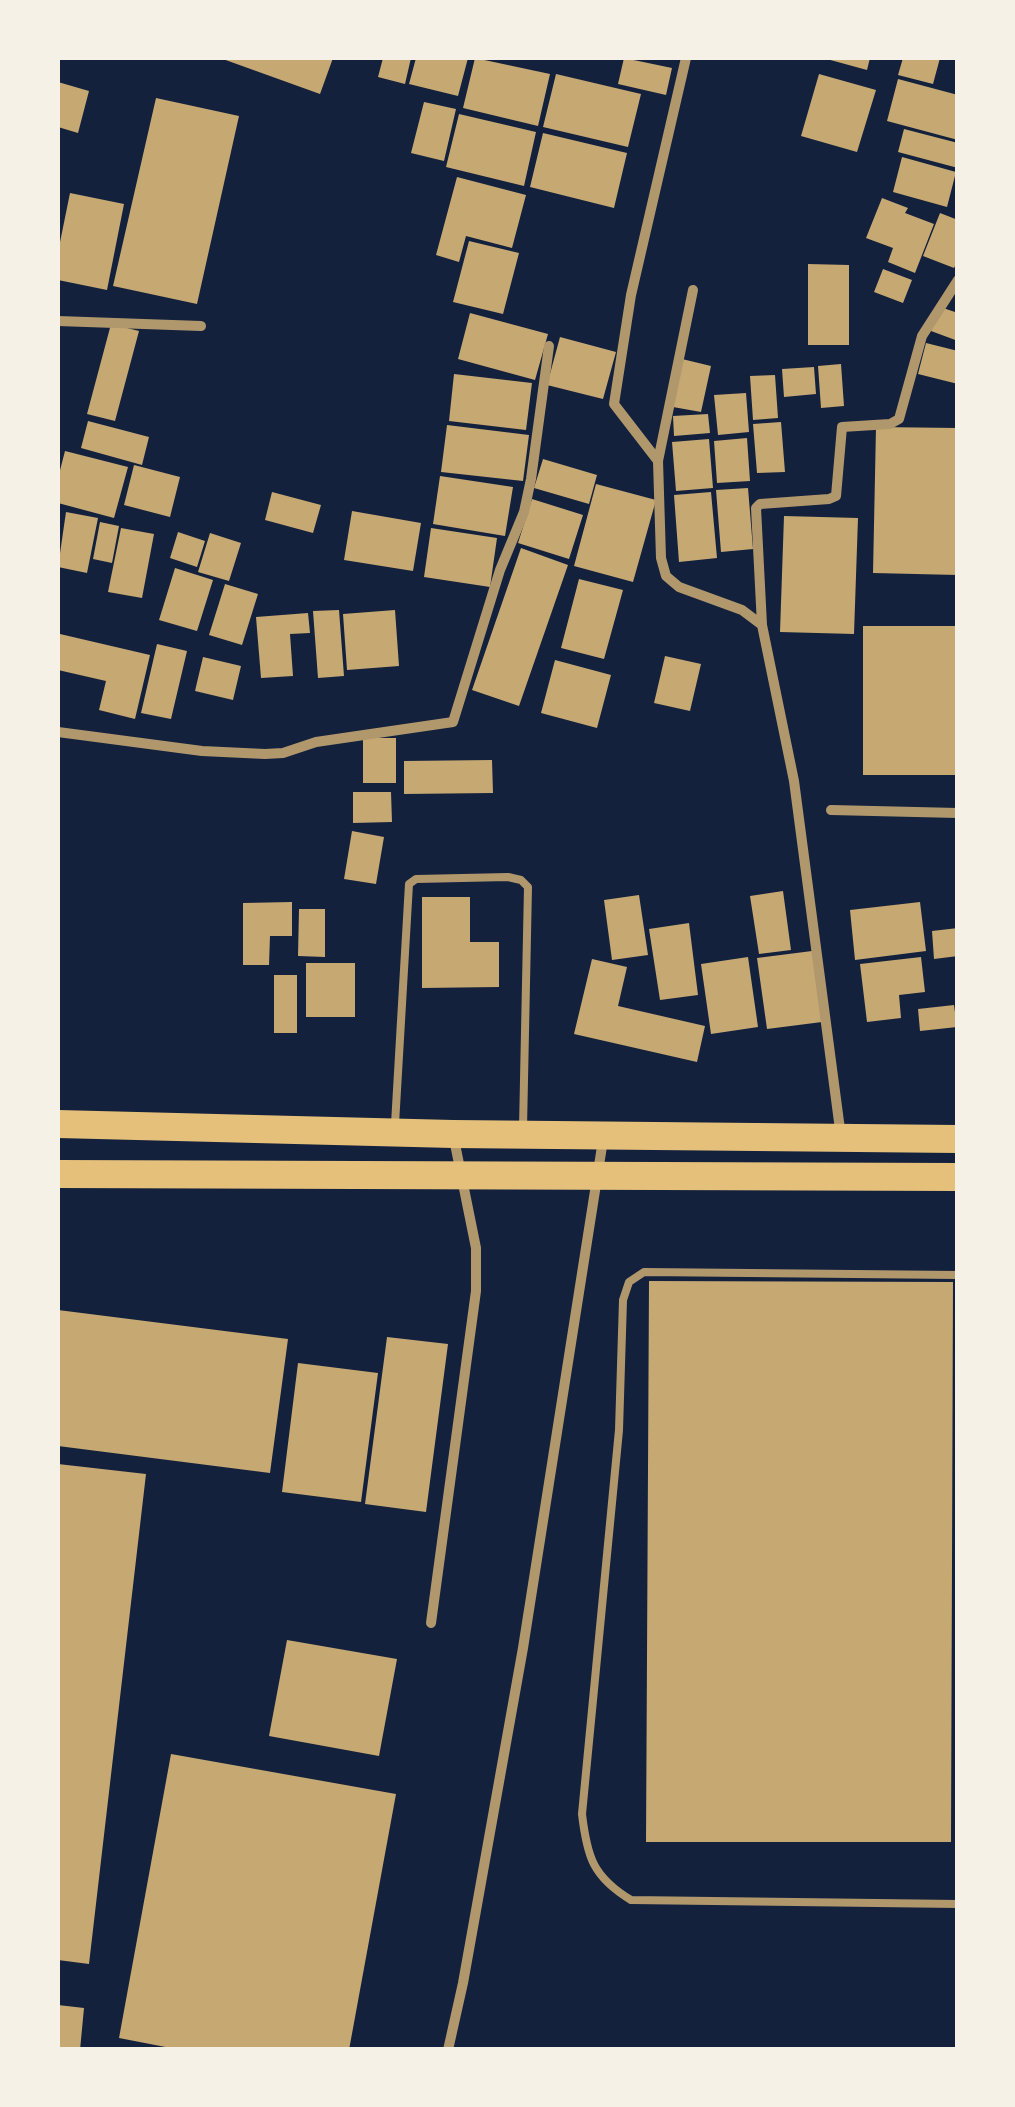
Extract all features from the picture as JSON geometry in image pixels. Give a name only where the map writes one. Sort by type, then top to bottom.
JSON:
[{"type":"highway","points":[[58,1124],[453,1134],[958,1138]]},
{"type":"highway","points":[[58,1174],[958,1178]]},
{"type":"street","points":[[658,461],[614,404],[631,295],[686,58]]},
{"type":"street","points":[[841,1138],[794,781],[762,624],[756,508],[760,504],[836,496],[841,429],[846,425],[890,424],[899,419],[922,336],[958,280]]},
{"type":"street","points":[[692,290],[658,461],[661,558],[666,576],[678,586],[742,610],[762,624]]},
{"type":"street","points":[[58,321],[200,326]]},
{"type":"street","points":[[58,732],[202,751],[265,754],[283,753],[316,742],[453,722],[500,570],[524,512],[549,346]]},
{"type":"street","points":[[831,810],[958,813]]},
{"type":"street","points":[[431,1623],[476,1290],[476,1248],[453,1134]]},
{"type":"street","points":[[448,2050],[523,1648],[604,1134]]},
{"type":"lane","points":[[395,1130],[409,884],[416,879],[508,878],[521,880],[528,887],[522,1132]]},
{"type":"lane","points":[[958,1274],[644,1272],[629,1282],[623,1300],[618,1430],[582,1814],[585,1842],[595,1866],[608,1886],[631,1900],[958,1904]]},
{"type":"building","points":[[220,58],[333,58],[320,94]]},
{"type":"building","points":[[383,58],[411,58],[405,84],[378,77]]},
{"type":"building","points":[[416,58],[468,58],[458,96],[409,84]]},
{"type":"building","points":[[475,58],[550,74],[538,126],[463,108]]},
{"type":"building","points":[[624,58],[672,68],[666,95],[618,84]]},
{"type":"building","points":[[823,58],[870,58],[867,70]]},
{"type":"building","points":[[903,58],[940,58],[933,84],[898,75]]},
{"type":"building","points":[[556,74],[641,94],[628,147],[543,127]]},
{"type":"building","points":[[819,74],[876,90],[857,152],[801,136]]},
{"type":"building","points":[[898,79],[958,95],[958,140],[887,121]]},
{"type":"building","points":[[58,82],[89,91],[78,133],[58,127]]},
{"type":"building","points":[[156,98],[239,116],[197,304],[113,286]]},
{"type":"building","points":[[424,102],[456,109],[444,161],[411,153]]},
{"type":"building","points":[[459,114],[536,132],[524,186],[446,167]]},
{"type":"building","points":[[904,129],[958,143],[958,168],[898,152]]},
{"type":"building","points":[[543,133],[627,153],[614,208],[530,187]]},
{"type":"building","points":[[902,157],[956,172],[947,207],[893,192]]},
{"type":"building","points":[[457,177],[526,195],[512,248],[466,236],[459,262],[436,255]]},
{"type":"building","points":[[70,193],[124,204],[107,290],[58,280],[58,252]]},
{"type":"building","points":[[882,198],[908,208],[905,213],[934,224],[915,273],[888,262],[893,248],[866,238]]},
{"type":"building","points":[[940,213],[958,220],[958,260],[954,268],[923,256]]},
{"type":"building","points":[[469,241],[519,253],[503,314],[453,302]]},
{"type":"building","points":[[808,264],[849,265],[849,345],[808,345]]},
{"type":"building","points":[[883,269],[912,280],[903,303],[874,292]]},
{"type":"building","points":[[940,307],[958,313],[958,341],[931,331]]},
{"type":"building","points":[[470,313],[548,334],[535,380],[458,359]]},
{"type":"building","points":[[111,324],[139,331],[115,421],[87,414]]},
{"type":"building","points":[[560,337],[616,352],[603,399],[547,385]]},
{"type":"building","points":[[926,343],[958,351],[958,384],[918,374]]},
{"type":"building","points":[[682,359],[711,366],[701,412],[673,407]]},
{"type":"building","points":[[841,364],[844,406],[821,408],[818,366]]},
{"type":"building","points":[[814,367],[816,394],[784,397],[782,369]]},
{"type":"building","points":[[454,374],[532,383],[526,430],[449,421]]},
{"type":"building","points":[[775,375],[778,418],[753,420],[750,376]]},
{"type":"building","points":[[746,393],[749,432],[718,435],[714,395]]},
{"type":"building","points":[[708,414],[710,433],[674,436],[673,416]]},
{"type":"building","points":[[88,421],[149,437],[142,465],[81,448]]},
{"type":"building","points":[[781,422],[785,472],[757,473],[753,424]]},
{"type":"building","points":[[447,425],[529,435],[523,481],[441,472]]},
{"type":"building","points":[[876,427],[958,428],[958,575],[873,573]]},
{"type":"building","points":[[747,438],[750,481],[717,483],[714,441]]},
{"type":"building","points":[[709,439],[713,488],[676,491],[672,442]]},
{"type":"building","points":[[65,451],[128,467],[114,518],[58,503],[58,478]]},
{"type":"building","points":[[543,459],[597,475],[589,504],[534,488]]},
{"type":"building","points":[[134,465],[180,477],[170,517],[124,505]]},
{"type":"building","points":[[440,476],[513,487],[505,536],[433,524]]},
{"type":"building","points":[[596,484],[656,500],[633,582],[574,566]]},
{"type":"building","points":[[748,488],[753,549],[721,552],[716,490]]},
{"type":"building","points":[[272,492],[321,505],[313,533],[265,520]]},
{"type":"building","points":[[711,492],[717,558],[679,562],[674,495]]},
{"type":"building","points":[[532,499],[583,515],[569,559],[518,543]]},
{"type":"building","points":[[352,511],[421,523],[413,571],[344,560]]},
{"type":"building","points":[[66,512],[98,518],[87,573],[58,567]]},
{"type":"building","points":[[784,516],[858,518],[854,634],[780,632]]},
{"type":"building","points":[[100,522],[119,526],[112,563],[93,559]]},
{"type":"building","points":[[121,528],[154,534],[142,598],[108,592]]},
{"type":"building","points":[[431,528],[497,538],[490,587],[424,577]]},
{"type":"building","points":[[178,532],[205,541],[197,567],[170,558]]},
{"type":"building","points":[[210,533],[241,543],[229,581],[198,572]]},
{"type":"building","points":[[521,548],[568,565],[519,706],[472,690]]},
{"type":"building","points":[[175,568],[213,580],[197,631],[159,620]]},
{"type":"building","points":[[579,579],[623,590],[604,659],[561,648]]},
{"type":"building","points":[[225,584],[258,594],[242,645],[209,635]]},
{"type":"building","points":[[339,610],[344,676],[318,678],[313,611]]},
{"type":"building","points":[[395,610],[399,666],[347,670],[343,614]]},
{"type":"building","points":[[308,613],[310,633],[290,634],[293,676],[261,678],[256,617]]},
{"type":"building","points":[[863,626],[958,626],[958,775],[863,775]]},
{"type":"building","points":[[60,634],[150,655],[135,719],[99,710],[106,681],[58,670]]},
{"type":"building","points":[[157,644],[187,651],[171,719],[141,713]]},
{"type":"building","points":[[665,656],[701,664],[690,711],[654,703]]},
{"type":"building","points":[[203,657],[241,666],[233,700],[195,691]]},
{"type":"building","points":[[555,660],[611,675],[597,728],[541,713]]},
{"type":"building","points":[[363,738],[396,738],[396,783],[363,783]]},
{"type":"building","points":[[492,760],[493,793],[404,794],[404,761]]},
{"type":"building","points":[[353,792],[391,792],[392,822],[353,823]]},
{"type":"building","points":[[352,831],[384,837],[376,884],[344,879]]},
{"type":"building","points":[[783,891],[791,950],[759,954],[750,896]]},
{"type":"building","points":[[639,895],[648,955],[612,960],[604,900]]},
{"type":"building","points":[[422,897],[470,897],[470,942],[499,942],[499,987],[422,988]]},
{"type":"building","points":[[292,902],[292,936],[270,936],[269,965],[243,965],[243,903]]},
{"type":"building","points":[[920,902],[926,951],[855,960],[850,910]]},
{"type":"building","points":[[299,909],[325,909],[325,957],[298,956]]},
{"type":"building","points":[[689,923],[698,995],[660,1000],[649,929]]},
{"type":"building","points":[[958,928],[958,956],[934,959],[932,931]]},
{"type":"building","points":[[812,951],[822,1022],[767,1029],[757,958]]},
{"type":"building","points":[[748,957],[758,1027],[711,1034],[701,964]]},
{"type":"building","points":[[921,957],[925,992],[899,995],[901,1018],[867,1022],[860,964]]},
{"type":"building","points":[[592,959],[627,967],[618,1006],[705,1026],[697,1062],[574,1034]]},
{"type":"building","points":[[306,963],[355,963],[355,1017],[306,1017]]},
{"type":"building","points":[[274,975],[297,975],[297,1033],[274,1033]]},
{"type":"building","points":[[954,1005],[957,1027],[920,1031],[918,1009]]},
{"type":"building","points":[[649,1281],[953,1282],[951,1842],[646,1842]]},
{"type":"building","points":[[58,1310],[288,1339],[270,1473],[58,1446]]},
{"type":"building","points":[[387,1337],[448,1344],[426,1512],[365,1504]]},
{"type":"building","points":[[298,1363],[378,1373],[361,1502],[282,1492]]},
{"type":"building","points":[[58,1464],[146,1474],[89,1964],[58,1960]]},
{"type":"building","points":[[287,1640],[397,1659],[379,1756],[269,1736]]},
{"type":"building","points":[[171,1754],[396,1794],[349,2050],[181,2050],[119,2038]]},
{"type":"building","points":[[58,2005],[84,2008],[80,2050],[58,2050]]}]
